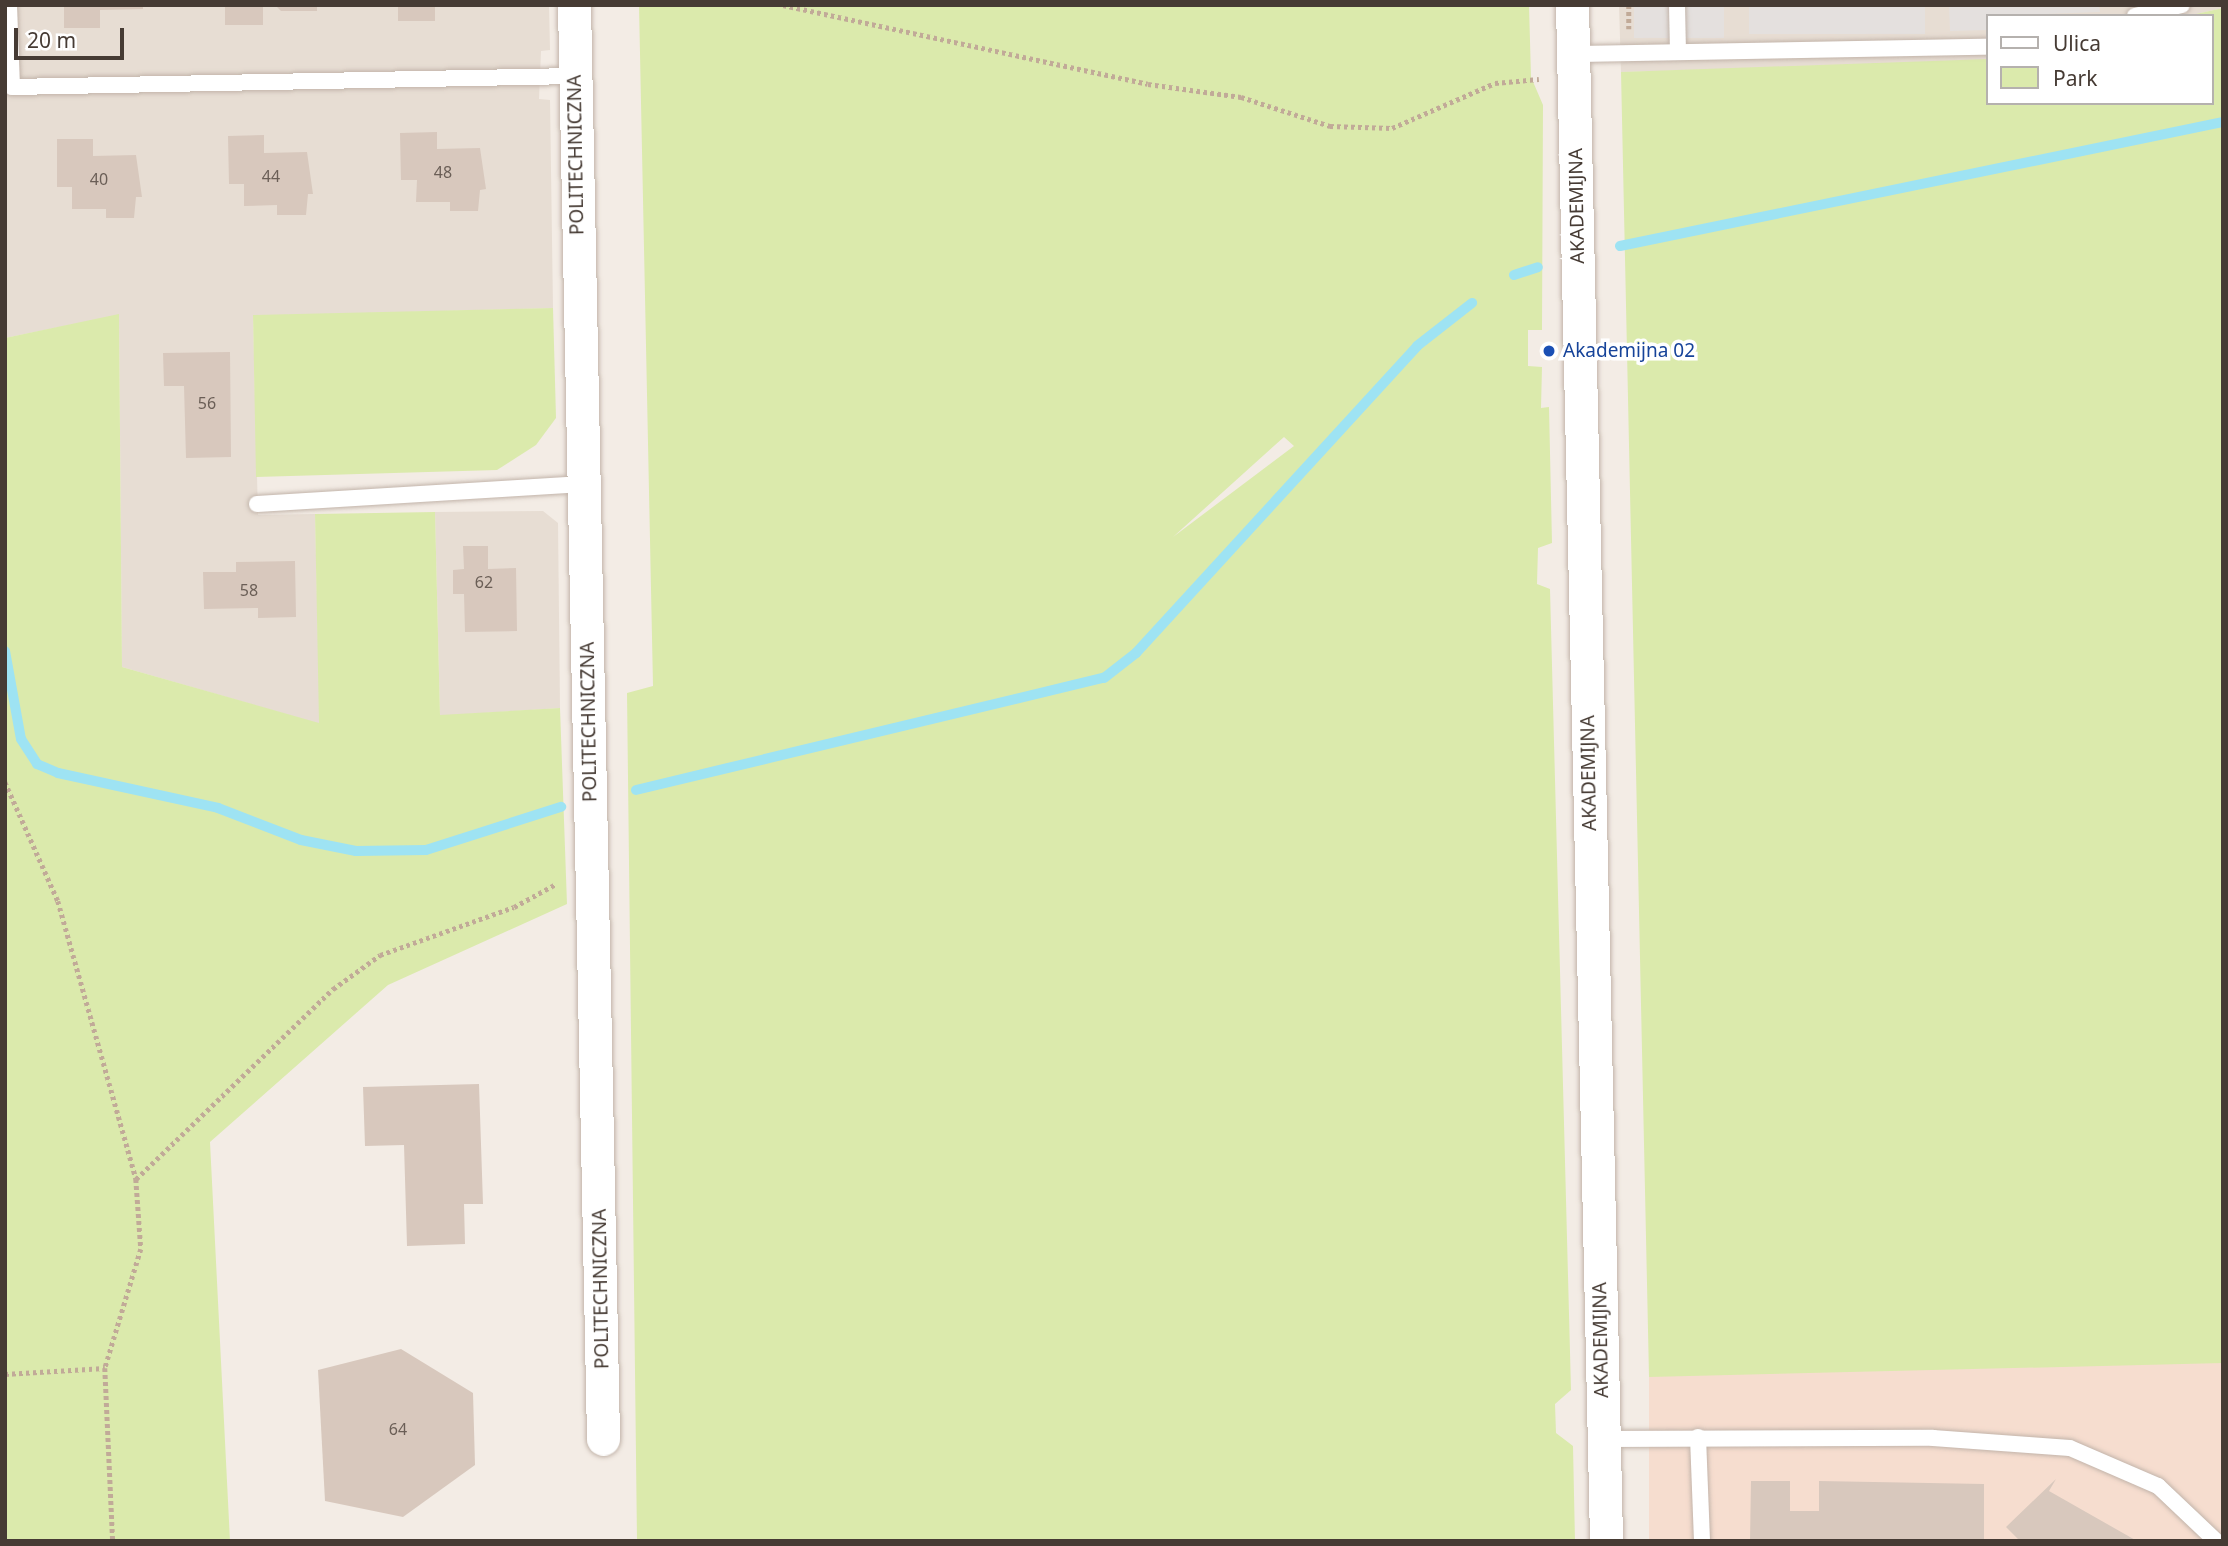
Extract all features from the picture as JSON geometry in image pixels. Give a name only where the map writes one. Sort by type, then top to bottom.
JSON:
[{"type":"street","name":"POLITECHNICZNA","points":[[574,5],[603,1438]]},
{"type":"street","name":"AKADEMIJNA","points":[[1572,5],[1606,1541]]},
{"type":"lane","points":[[9,5],[12,87],[574,76]]},
{"type":"lane","points":[[1678,5],[1678,51]]},
{"type":"lane","points":[[2144,14],[2182,5]]},
{"type":"lane","points":[[1573,54],[1986,47]]},
{"type":"lane","points":[[257,504],[583,484]]},
{"type":"lane","points":[[1698,1437],[1702,1541]]},
{"type":"lane","points":[[1603,1438],[1933,1438],[2070,1448],[2158,1486],[2216,1541]]},
{"type":"path","points":[[783,5],[1148,84],[1241,97],[1330,126],[1384,130],[1495,83],[1543,78]]},
{"type":"path","points":[[5,782],[58,901],[136,1179],[141,1249],[105,1368],[113,1541]]},
{"type":"path","points":[[136,1179],[323,998],[380,955],[514,907],[593,856]]},
{"type":"path","points":[[5,1374],[105,1368]]},
{"type":"shaded area","points":[[5,5],[549,5],[550,50],[541,51],[539,99],[550,100],[553,308],[253,316],[258,515],[315,514],[320,724],[122,667],[119,315],[5,338]]},
{"type":"shaded area","points":[[1619,5],[2223,5],[2223,8],[2196,14],[1986,14],[1986,59],[1966,64],[1621,72]]},
{"type":"shaded area","points":[[1634,5],[1724,5],[1724,38],[1634,38]]},
{"type":"shaded area","points":[[1749,5],[1925,5],[1925,34],[1749,34]]},
{"type":"shaded area","points":[[1949,5],[2099,5],[2100,12],[1986,14],[1986,30],[1950,31]]},
{"type":"shaded area","points":[[543,511],[558,523],[560,708],[440,716],[435,512]]},
{"type":"shaded area","points":[[1649,1363],[2223,1363],[2223,1541],[1649,1541]]},
{"type":"green space","points":[[639,5],[1529,5],[1531,77],[1543,105],[1542,330],[1528,330],[1528,366],[1542,367],[1541,408],[1549,407],[1552,543],[1538,548],[1537,584],[1550,589],[1571,1390],[1555,1404],[1556,1433],[1573,1446],[1575,1541],[637,1541],[627,693],[653,686]],"holes":[[[1284,437],[1294,446],[1173,537]]]},
{"type":"green space","points":[[2223,8],[2223,1363],[1649,1377],[1621,72],[1986,59],[1986,105],[2214,105],[2214,14],[2196,14]]},
{"type":"green space","points":[[553,308],[556,418],[536,445],[497,470],[256,477],[253,315]]},
{"type":"green space","points":[[119,314],[122,667],[319,723],[315,514],[435,512],[440,715],[560,708],[567,904],[388,985],[210,1142],[230,1541],[5,1541],[5,338]]},
{"type":"building","points":[[64,5],[143,5],[143,9],[100,10],[100,28],[64,28]]},
{"type":"building","points":[[225,5],[263,5],[263,25],[225,25]]},
{"type":"building","points":[[275,5],[317,5],[317,11],[281,11]]},
{"type":"building","points":[[398,5],[435,5],[435,21],[398,21]]},
{"type":"building","points":[[437,132],[437,149],[480,148],[486,189],[480,190],[478,211],[450,211],[450,202],[416,202],[417,180],[401,180],[400,133]]},
{"type":"building","points":[[264,135],[264,153],[307,152],[313,194],[308,194],[306,215],[277,215],[277,205],[244,206],[244,184],[229,184],[228,136]]},
{"type":"building","points":[[57,139],[93,139],[93,156],[136,155],[142,197],[136,197],[134,218],[106,218],[106,209],[72,209],[72,187],[57,187]]},
{"type":"building","points":[[230,352],[231,457],[186,458],[184,386],[164,386],[163,353]]},
{"type":"building","points":[[463,546],[488,546],[488,569],[516,568],[517,631],[465,632],[464,594],[453,594],[453,570],[464,569]]},
{"type":"building","points":[[295,561],[296,617],[258,618],[258,608],[204,609],[203,572],[236,572],[236,562]]},
{"type":"building","points":[[479,1084],[483,1204],[464,1204],[465,1244],[407,1246],[404,1145],[365,1146],[363,1087]]},
{"type":"building","points":[[401,1349],[473,1393],[475,1465],[403,1517],[325,1501],[318,1370]]},
{"type":"building","points":[[2056,1479],[2049,1491],[2137,1541],[2020,1541],[2006,1527]]},
{"type":"building","points":[[1751,1481],[1790,1481],[1790,1511],[1819,1511],[1819,1481],[1984,1484],[1984,1541],[1750,1541]]},
{"type":"waterway","points":[[1620,246],[2223,122]]},
{"type":"waterway","points":[[1514,275],[1538,267]]},
{"type":"waterway","points":[[636,790],[1104,678],[1136,653],[1417,346],[1472,303]]},
{"type":"waterway","points":[[5,651],[21,739],[37,764],[58,773],[218,808],[301,840],[356,851],[426,850],[561,807]]},
{"type":"place","name":"Akademijna 02","points":[[1549,351]]}]
